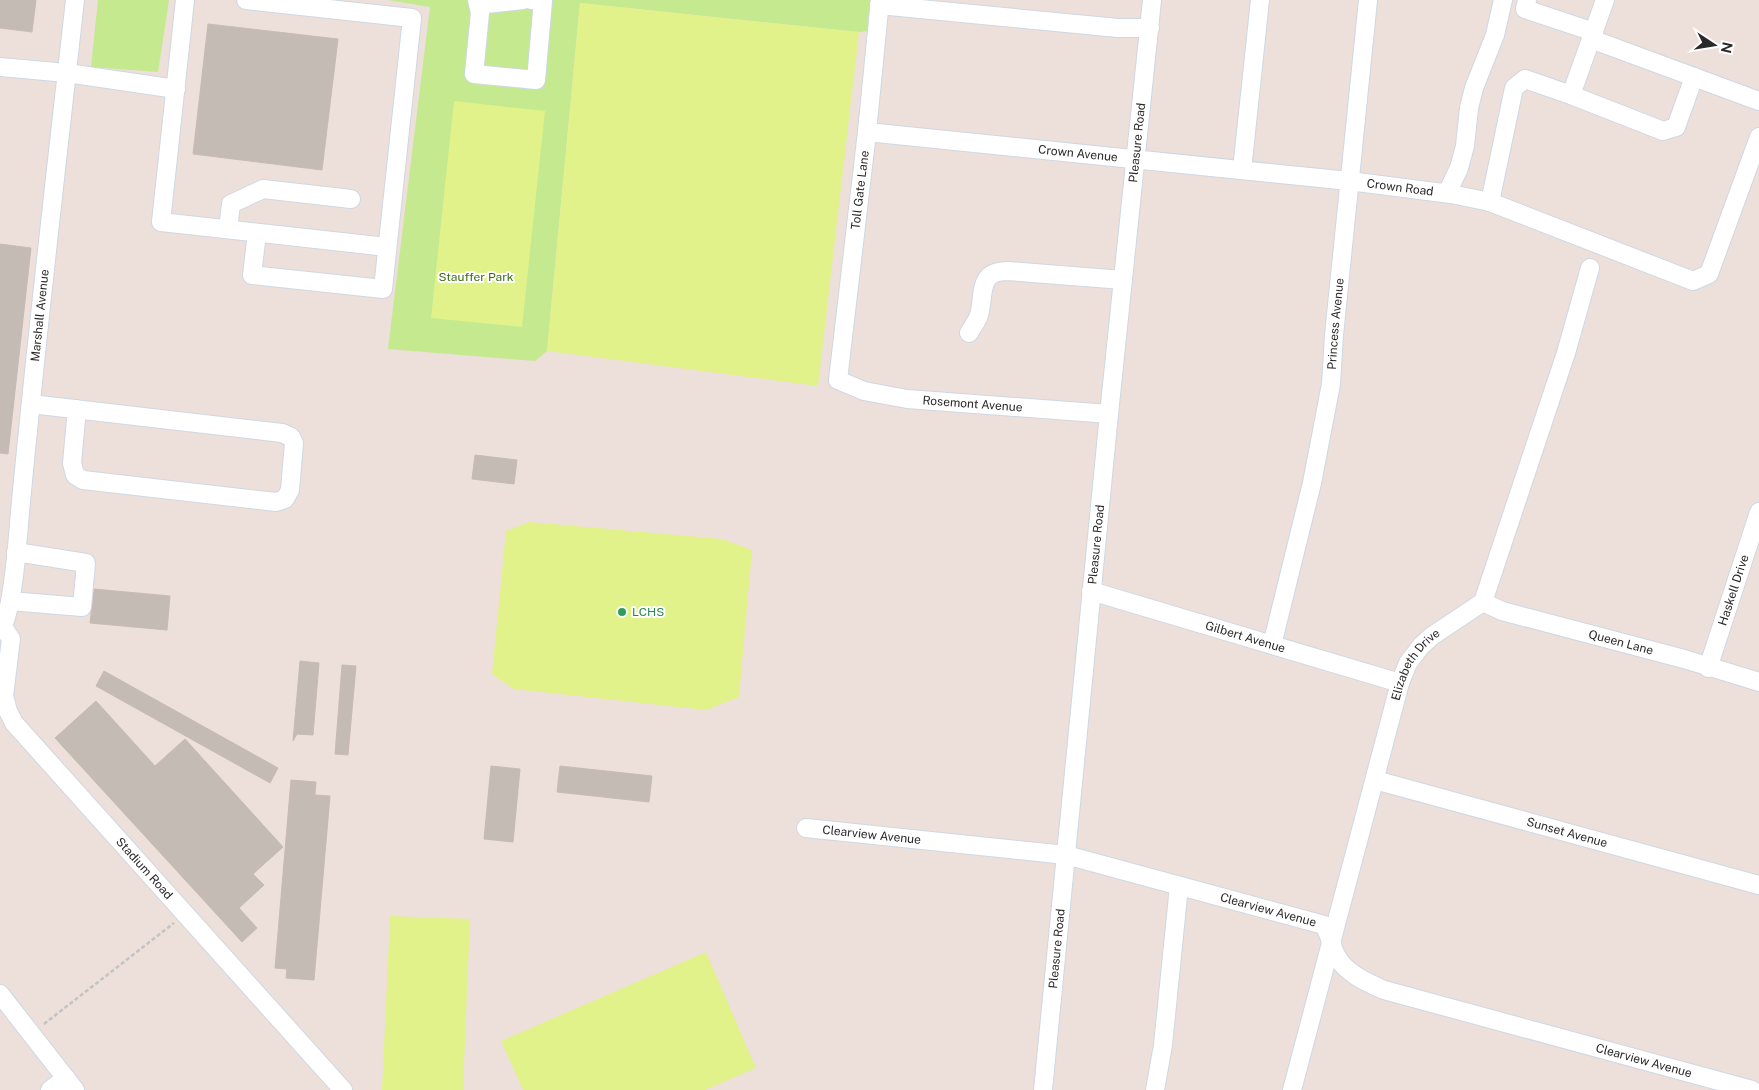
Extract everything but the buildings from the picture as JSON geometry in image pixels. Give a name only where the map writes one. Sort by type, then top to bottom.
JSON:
[{"type":"street","name":"Marshall Avenue","points":[[2,628],[10,601],[16,552],[30,404],[75,0]]},
{"type":"street","points":[[186,0],[161,222],[387,247]]},
{"type":"street","points":[[246,0],[412,18],[383,289],[252,274],[257,233]]},
{"type":"street","points":[[477,1],[486,4],[523,0]]},
{"type":"street","points":[[477,1],[480,13],[474,74],[536,80],[543,1],[531,0]]},
{"type":"street","name":"Pleasure Road","points":[[1043,1090],[1091,591],[1152,0]]},
{"type":"street","points":[[1242,170],[1260,0]]},
{"type":"street","name":"Princess Avenue","points":[[1272,645],[1310,492],[1331,384],[1334,335],[1368,0]]},
{"type":"street","points":[[1449,193],[1465,146],[1474,88],[1495,35],[1503,0]]},
{"type":"street","points":[[1527,0],[1525,9],[1759,101]]},
{"type":"street","points":[[1572,95],[1605,0]]},
{"type":"street","points":[[880,2],[1118,28],[1150,28]]},
{"type":"street","name":"Toll Gate Lane","points":[[838,380],[880,2]]},
{"type":"street","points":[[0,67],[67,73],[176,89]]},
{"type":"street","points":[[1490,202],[1514,88],[1525,79],[1572,95],[1663,131],[1676,126],[1694,77]]},
{"type":"street","name":"Crown Avenue","points":[[867,132],[1349,181]]},
{"type":"street","name":"Crown Road","points":[[1349,181],[1449,193],[1490,202],[1693,281],[1709,274],[1759,137]]},
{"type":"street","points":[[228,230],[231,204],[263,189],[351,199]]},
{"type":"street","points":[[1483,602],[1566,353],[1590,268]]},
{"type":"street","points":[[970,333],[979,318],[983,287],[989,277],[995,272],[1008,271],[1123,280]]},
{"type":"street","name":"Rosemont Avenue","points":[[838,380],[864,391],[907,399],[1109,414]]},
{"type":"street","points":[[30,404],[78,409],[282,433],[291,437],[294,443],[290,490],[286,499],[276,502],[83,480],[75,475],[72,463],[78,409]]},
{"type":"street","name":"Haskell Drive","points":[[1708,668],[1759,512]]},
{"type":"street","points":[[10,601],[82,607],[86,563],[16,552]]},
{"type":"street","name":"Gilbert Avenue","points":[[1091,591],[1400,683]]},
{"type":"street","name":"Queen Lane","points":[[1483,602],[1502,611],[1759,682]]},
{"type":"street","name":"Elizabeth Drive","points":[[1292,1090],[1400,683],[1408,663],[1421,646],[1432,636],[1483,602]]},
{"type":"street","name":"Stadium Road","points":[[2,628],[11,638],[4,696],[14,724],[343,1090]]},
{"type":"street","name":"Sunset Avenue","points":[[1375,780],[1759,885]]},
{"type":"street","name":"Clearview Avenue","points":[[806,828],[1066,855],[1324,925],[1336,956],[1345,967],[1353,974],[1384,990],[1752,1090]]},
{"type":"street","points":[[1155,1090],[1163,1045],[1179,886]]},
{"type":"street","points":[[0,994],[70,1084],[50,1090]]},
{"type":"path","points":[[32,1034],[185,914]]},
{"type":"green space","points":[[98,0],[169,0],[158,72],[91,67]]},
{"type":"green space","name":"Stauffer Park","points":[[388,0],[880,0],[877,30],[859,32],[580,3],[547,351],[535,361],[388,349],[430,7]]},
{"type":"green space","points":[[580,3],[859,32],[818,386],[547,351]]},
{"type":"green space","points":[[454,101],[545,111],[522,327],[431,318]]},
{"type":"green space","name":"LCHS","points":[[529,522],[722,539],[752,550],[739,697],[706,710],[514,689],[492,674],[506,531]]},
{"type":"green space","points":[[390,916],[470,919],[463,1090],[382,1090]]},
{"type":"green space","points":[[706,952],[756,1068],[705,1090],[523,1090],[501,1041]]},
{"type":"place","name":"LCHS","points":[[622,612]]}]
